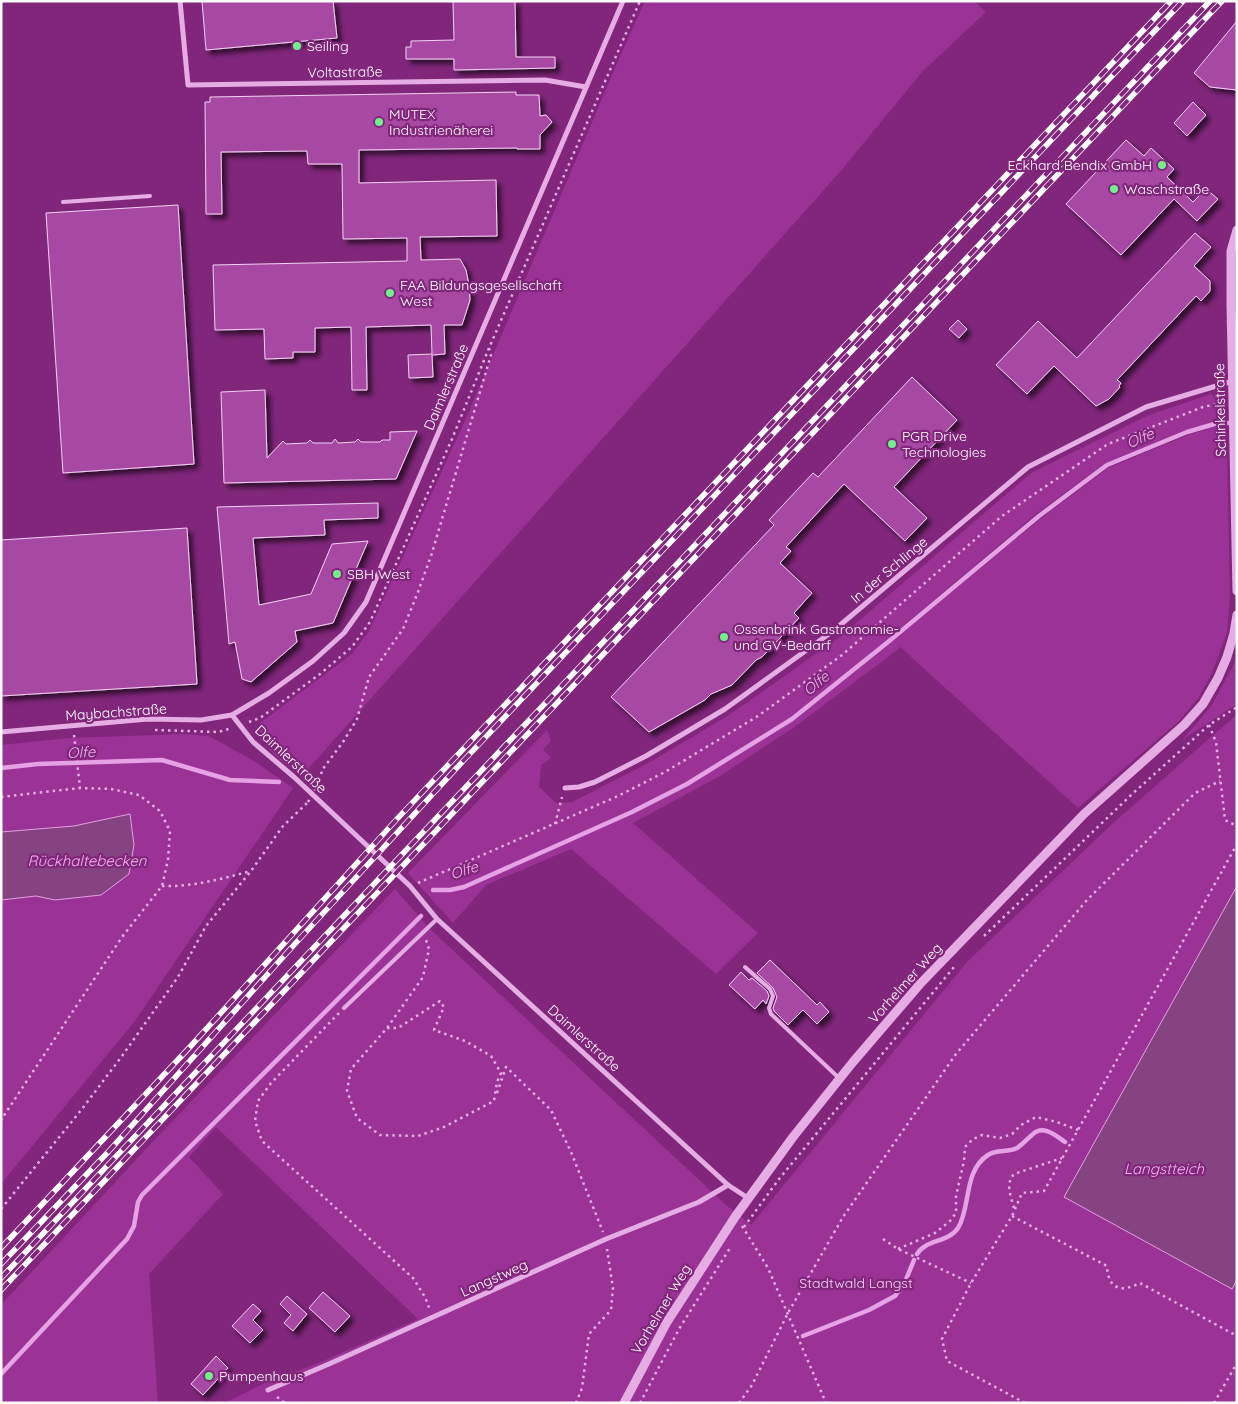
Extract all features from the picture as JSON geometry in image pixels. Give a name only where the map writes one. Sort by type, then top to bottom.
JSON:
[{"type":"street","name":"Voltastraße","points":[[180,1],[188,85],[545,80],[586,88]]},
{"type":"street","name":"Daimlerstraße","points":[[624,1],[366,602],[344,633],[313,662],[269,693],[232,715],[253,742],[294,777],[410,886],[437,919],[728,1185],[748,1198]]},
{"type":"street","name":"Schinkelstraße","points":[[1237,230],[1231,251],[1234,305],[1233,381],[1237,591]]},
{"type":"street","name":"In der Schlinge","points":[[564,788],[595,782],[646,756],[725,709],[833,631],[1028,467],[1146,407],[1233,381]]},
{"type":"street","name":"Vorhelmer Weg","points":[[624,1403],[667,1322],[748,1198],[793,1137],[920,984],[1084,814],[1184,726],[1203,704],[1218,678],[1227,657],[1237,614]]},
{"type":"street","name":"Maybachstraße","points":[[1,732],[148,719],[201,720],[232,715]]},
{"type":"street","name":"Langstweg","points":[[268,1390],[606,1239],[699,1202],[728,1185]]},
{"type":"lane","points":[[64,202],[150,196]]},
{"type":"lane","points":[[344,1008],[437,919]]},
{"type":"lane","points":[[745,967],[770,989],[774,996],[769,1008],[771,1014],[840,1079]]},
{"type":"path","points":[[1,1209],[82,1109],[116,1063],[178,977],[206,926],[251,871],[283,826],[308,802],[320,782],[322,770],[344,742],[357,718],[369,677],[403,629],[431,556],[491,355],[480,334]]},
{"type":"path","points":[[983,937],[1130,796],[1210,725],[1237,707]]},
{"type":"path","points":[[1210,725],[1216,742],[1225,820],[1237,826]]},
{"type":"path","points":[[73,726],[80,788]]},
{"type":"path","points":[[147,730],[218,732],[240,726]]},
{"type":"path","points":[[738,1403],[752,1384],[788,1312],[843,1217],[956,1054],[1087,900],[1195,793],[1220,781]]},
{"type":"path","points":[[1,797],[80,788],[111,790],[140,795],[160,811],[170,832],[168,860],[162,886],[122,936],[1,1120]]},
{"type":"path","points":[[555,824],[564,788]]},
{"type":"path","points":[[1025,1403],[947,1361],[942,1339],[971,1283],[1012,1216],[1022,1193],[1044,1190],[1237,844]]},
{"type":"path","points":[[162,886],[198,885],[251,871]]},
{"type":"path","points":[[423,932],[429,949],[423,977],[387,1028],[351,1069],[347,1091],[357,1118],[380,1135],[418,1136],[444,1127],[494,1101],[506,1067],[551,1110],[571,1152],[606,1239],[613,1288],[610,1310],[589,1334],[582,1388],[576,1403]]},
{"type":"path","points":[[738,1235],[779,1179],[956,965]]},
{"type":"path","points":[[387,1028],[398,1028],[440,1001],[444,1007],[434,1030],[465,1041],[491,1056],[501,1073],[497,1082],[494,1101]]},
{"type":"path","points":[[344,1008],[271,1082],[258,1101],[255,1121],[262,1141],[413,1278],[425,1297],[432,1318]]},
{"type":"path","points":[[898,1248],[935,1233],[950,1221],[956,1213],[956,1196],[964,1161],[965,1147],[973,1139],[982,1135],[1000,1138],[1012,1134],[1021,1125],[1036,1117],[1078,1130]]},
{"type":"path","points":[[1015,1209],[1008,1184],[1014,1174],[1063,1158]]},
{"type":"path","points":[[1012,1216],[1107,1266],[1108,1276],[1115,1286],[1122,1288],[1140,1283],[1237,1336]]},
{"type":"path","points":[[744,1227],[768,1268],[826,1403]]},
{"type":"path","points":[[883,1239],[971,1283]]},
{"type":"path","points":[[640,1403],[679,1329],[734,1243]]},
{"type":"path","points":[[1214,1403],[1237,1363]]},
{"type":"green space","points":[[645,1],[974,1],[986,12],[923,71],[839,173],[302,776],[267,747],[262,739],[260,723],[352,654],[369,631],[468,414]]},
{"type":"green space","points":[[1211,394],[1215,397],[1218,421],[1186,430],[1106,463],[1036,514],[890,637],[893,640],[1040,519],[1108,468],[1188,435],[1218,426],[1221,450],[1227,451],[1230,593],[1227,633],[1211,675],[1199,697],[1179,721],[1078,808],[899,646],[900,648],[793,728],[720,776],[633,823],[758,933],[716,974],[571,849],[486,885],[453,923],[408,873],[547,730],[551,741],[543,750],[551,758],[541,765],[539,787],[556,803],[572,802],[652,761],[729,715],[840,637],[1031,473],[1149,415]]},
{"type":"green space","points":[[1237,658],[1237,704],[1182,740],[1212,705]]},
{"type":"green space","name":"Stadtwald Langst","points":[[1237,714],[1237,886],[1065,1197],[1232,1289],[1237,1280],[1237,1403],[224,1403],[265,1383],[321,1362],[418,1319],[216,1127],[189,1157],[223,1194],[149,1274],[158,1403],[1,1403],[1,1305],[160,1134],[395,889],[430,929],[726,1205],[751,1225],[967,962],[1111,825]]},
{"type":"green space","points":[[183,734],[209,736],[254,761],[293,788],[135,1021],[1,1184],[1,900],[36,896],[55,900],[101,895],[134,845],[130,814],[74,826],[1,832],[1,745],[68,738]]},
{"type":"water","name":"Rückhaltebecken","points":[[130,814],[134,845],[129,874],[101,895],[55,900],[36,896],[1,900],[1,832],[74,826]]},
{"type":"water","name":"Langstteich","points":[[1237,886],[1237,1280],[1232,1289],[1064,1197]]},
{"type":"building","points":[[202,1],[333,1],[337,38],[206,50]]},
{"type":"building","points":[[453,1],[515,1],[516,57],[555,57],[555,68],[454,70],[454,59],[406,59],[406,47],[411,47],[411,41],[454,40]]},
{"type":"building","points":[[1237,21],[1237,90],[1210,87],[1194,73]]},
{"type":"building","points":[[516,92],[516,95],[539,95],[540,116],[546,115],[552,122],[540,135],[540,149],[359,150],[359,183],[496,180],[497,236],[420,237],[421,260],[460,259],[466,270],[469,285],[470,300],[462,325],[444,325],[445,354],[432,355],[433,377],[409,378],[408,355],[432,354],[431,325],[366,327],[367,390],[352,390],[351,327],[315,328],[315,352],[293,352],[293,358],[265,359],[264,329],[215,330],[213,265],[407,261],[407,238],[343,239],[342,164],[308,164],[307,151],[221,152],[222,214],[206,214],[205,102],[210,102],[210,97]]},
{"type":"building","points":[[1193,102],[1206,115],[1187,136],[1174,123]]},
{"type":"building","points":[[1126,140],[1144,156],[1151,148],[1174,169],[1167,177],[1193,202],[1206,189],[1218,199],[1197,221],[1174,199],[1121,255],[1066,204]]},
{"type":"building","points":[[178,205],[194,464],[63,473],[46,213]]},
{"type":"building","points":[[1195,233],[1211,247],[1194,266],[1210,281],[1210,291],[1201,301],[1196,296],[1117,380],[1121,383],[1120,387],[1109,399],[1096,406],[1054,366],[1027,394],[996,365],[1038,321],[1077,358]]},
{"type":"building","points":[[958,320],[967,329],[959,338],[949,329]]},
{"type":"building","points":[[912,377],[957,420],[894,487],[927,518],[905,541],[844,484],[786,547],[791,551],[780,563],[812,593],[794,613],[799,618],[732,685],[711,694],[705,700],[649,732],[611,697],[774,525],[769,520],[813,473],[818,477]]},
{"type":"building","points":[[265,390],[267,458],[283,441],[286,444],[307,443],[310,440],[313,443],[332,443],[335,439],[338,443],[355,442],[358,439],[361,442],[380,442],[382,440],[390,440],[390,432],[417,431],[396,479],[224,483],[221,392]]},
{"type":"building","points":[[378,503],[378,518],[324,520],[325,535],[253,538],[259,605],[311,594],[332,544],[368,541],[333,623],[295,631],[297,642],[251,682],[242,679],[235,642],[229,644],[217,507]]},
{"type":"building","points":[[187,528],[197,684],[1,696],[1,540]]},
{"type":"building","points":[[770,960],[817,1005],[820,1002],[829,1012],[817,1024],[803,1010],[788,1025],[774,1011],[773,1008],[777,997],[773,988],[757,973]]},
{"type":"building","points":[[741,972],[749,980],[752,978],[767,991],[769,996],[766,1004],[763,1000],[755,1009],[729,985]]},
{"type":"building","points":[[323,1292],[350,1316],[335,1332],[309,1308]]},
{"type":"building","points":[[287,1296],[307,1314],[293,1331],[284,1323],[291,1315],[280,1304]]},
{"type":"building","points":[[253,1304],[261,1311],[253,1320],[263,1330],[250,1343],[232,1326]]},
{"type":"building","name":"Pumpenhaus","points":[[216,1356],[228,1368],[203,1395],[191,1384]]},
{"type":"waterway","name":"Olfe","points":[[433,890],[450,890],[464,887],[632,812],[687,784],[792,719],[1039,516],[1107,465],[1187,432],[1218,423],[1235,423]]},
{"type":"waterway","name":"Olfe","points":[[1,768],[38,764],[162,760],[230,780],[279,782]]},
{"type":"waterway","points":[[1,1374],[127,1239],[134,1226],[138,1202],[142,1195],[421,916]]},
{"type":"waterway","points":[[917,1254],[921,1249],[949,1236],[958,1228],[965,1210],[975,1170],[988,1155],[1017,1148],[1040,1130],[1049,1132],[1065,1142]]},
{"type":"waterway","points":[[803,1336],[869,1310],[895,1296],[905,1282],[914,1260]]},
{"type":"railway","points":[[1,1248],[189,1048],[397,819],[1171,1]]},
{"type":"railway","points":[[1,1264],[109,1151],[293,946],[464,760],[1183,1]]},
{"type":"railway","points":[[1,1278],[1210,1]]},
{"type":"railway","points":[[1,1290],[1222,1]]},
{"type":"place","name":"Seiling","points":[[297,46]]},
{"type":"place","name":"MUTEX Industrienäherei","points":[[379,122]]},
{"type":"place","name":"Eckhard Bendix GmbH","points":[[1162,165]]},
{"type":"place","name":"Waschstraße","points":[[1114,189]]},
{"type":"place","name":"FAA Bildungsgesellschaft West","points":[[390,293]]},
{"type":"place","name":"PGR Drive Technologies","points":[[892,444]]},
{"type":"place","name":"SBH West","points":[[337,574]]},
{"type":"place","name":"Ossenbrink Gastronomie- und GV-Bedarf","points":[[724,637]]},
{"type":"place","name":"Pumpenhaus","points":[[209,1376]]}]
